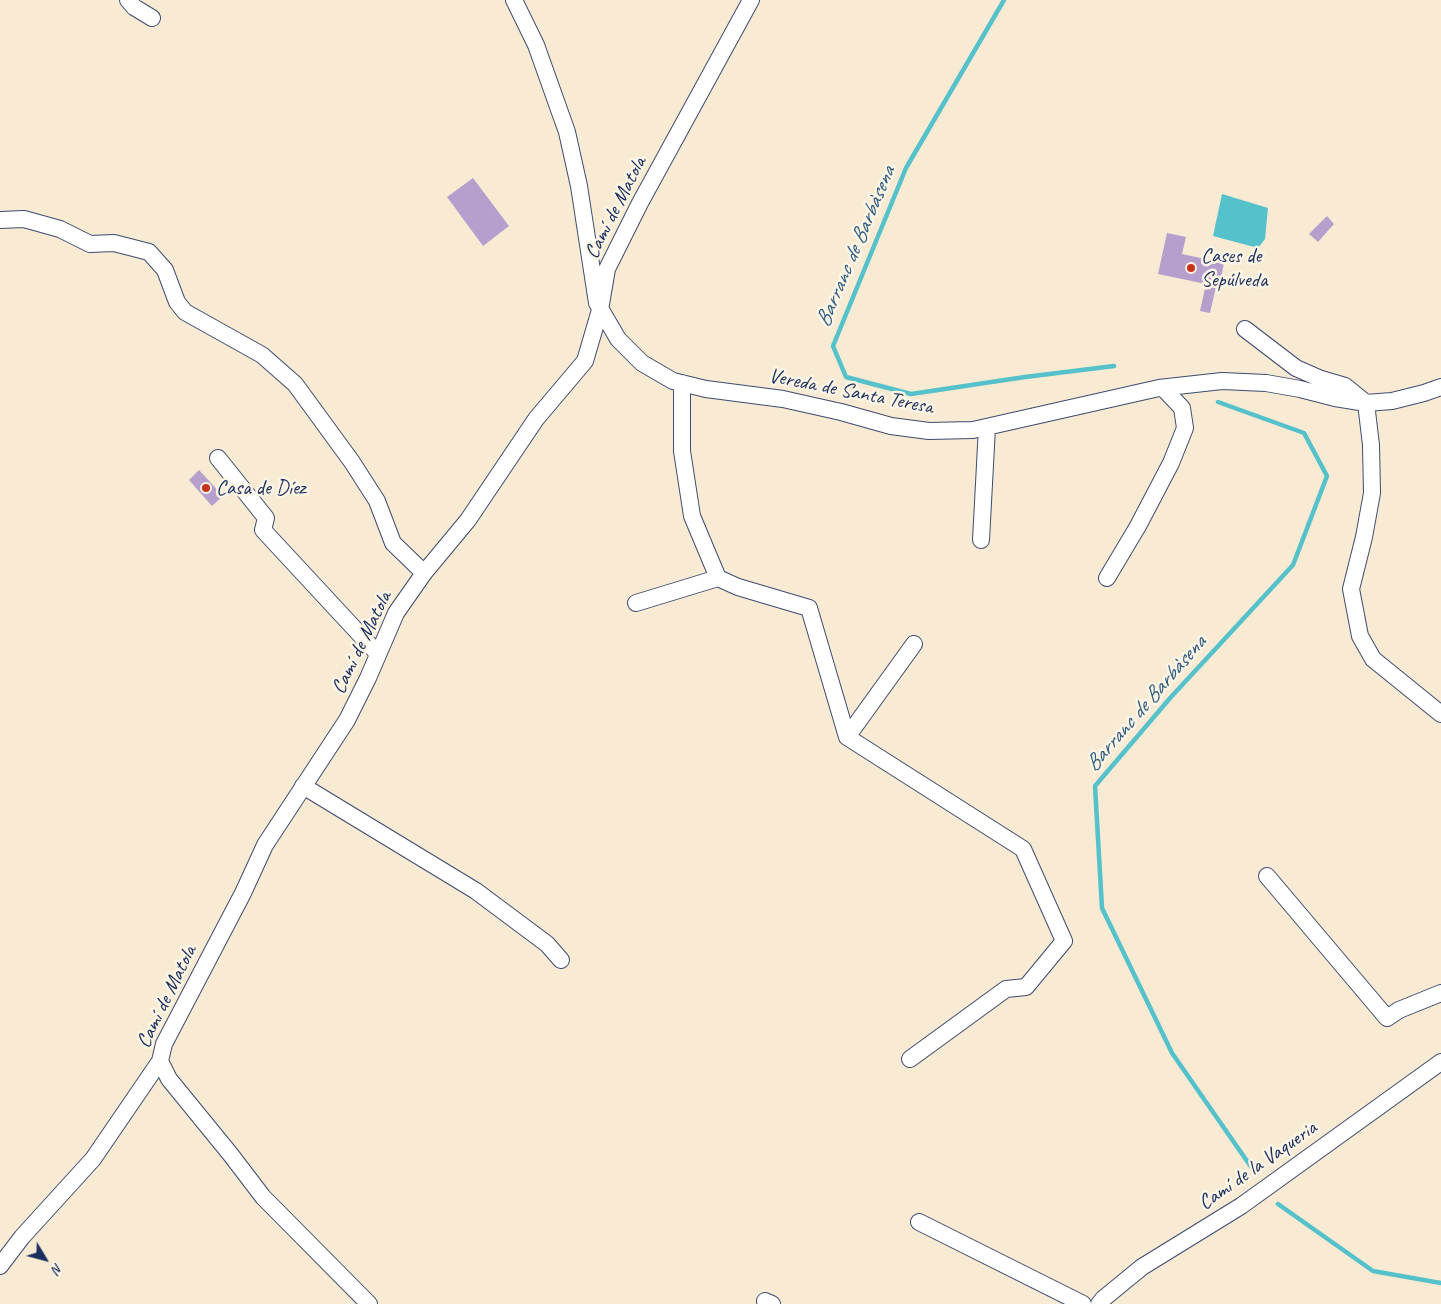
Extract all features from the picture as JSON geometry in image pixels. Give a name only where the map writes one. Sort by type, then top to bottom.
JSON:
[{"type":"street","points":[[128,0],[134,7],[152,18]]},
{"type":"street","name":"Vereda de Santa Teresa","points":[[514,0],[536,45],[567,132],[579,186],[597,303],[618,339],[642,363],[673,381],[706,389],[783,399],[891,426],[929,431],[974,430],[1163,388],[1222,382],[1266,384],[1366,403],[1392,401],[1441,387]]},
{"type":"street","name":"Camí de Matola","points":[[0,1266],[22,1237],[93,1159],[130,1108],[160,1061],[164,1044],[243,893],[265,846],[347,720],[368,678],[396,613],[424,572],[468,520],[536,419],[585,361],[600,310],[607,269],[640,203],[751,0]]},
{"type":"street","points":[[0,220],[24,219],[60,229],[90,244],[114,243],[148,252],[166,270],[177,302],[185,312],[262,355],[295,384],[352,462],[377,501],[394,543],[424,572]]},
{"type":"street","points":[[1244,329],[1296,368],[1321,379],[1345,386],[1366,403],[1371,445],[1372,493],[1364,537],[1351,589],[1360,636],[1373,659],[1441,714]]},
{"type":"street","points":[[682,383],[682,451],[692,516],[718,578],[738,588],[809,608],[847,737],[1023,849],[1064,941],[1026,987],[1006,989],[910,1060]]},
{"type":"street","points":[[1107,578],[1138,526],[1171,463],[1185,428],[1182,408],[1163,388]]},
{"type":"street","points":[[981,540],[987,427]]},
{"type":"street","points":[[218,458],[266,518],[263,530],[378,654]]},
{"type":"street","points":[[636,602],[718,578]]},
{"type":"street","points":[[847,737],[914,644]]},
{"type":"street","points":[[303,786],[476,891],[547,944],[562,960]]},
{"type":"street","points":[[1267,876],[1388,1018],[1399,1010],[1441,993]]},
{"type":"street","points":[[160,1061],[169,1079],[263,1197],[369,1304]]},
{"type":"street","name":"Camí de la Vaqueria","points":[[1099,1304],[1142,1267],[1241,1206],[1441,1062]]},
{"type":"street","points":[[920,1222],[1083,1304]]},
{"type":"water","points":[[1222,194],[1268,208],[1265,239],[1258,248],[1213,236]]},
{"type":"building","points":[[473,178],[509,226],[483,246],[447,197]]},
{"type":"building","points":[[1327,216],[1334,224],[1318,242],[1309,234]]},
{"type":"building","name":"Cases de Sepúlveda","points":[[1167,233],[1186,237],[1182,254],[1224,263],[1219,288],[1216,287],[1210,313],[1200,311],[1206,284],[1158,274]]},
{"type":"building","name":"Casa de Díez","points":[[199,470],[223,496],[212,506],[189,480]]},
{"type":"waterway","name":"Barranc de Barbàsena","points":[[1004,0],[906,168],[833,346],[846,377],[911,394],[1114,366]]},
{"type":"waterway","name":"Barranc de Barbàsena","points":[[1218,402],[1304,433],[1327,476],[1293,565],[1171,697],[1095,786],[1102,908],[1172,1053],[1256,1174]]},
{"type":"waterway","name":"Barranc de Barbàsena","points":[[1278,1204],[1373,1271],[1441,1283]]},
{"type":"place","name":"Cases de Sepúlveda","points":[[1191,268]]},
{"type":"place","name":"Casa de Díez","points":[[206,488]]}]
